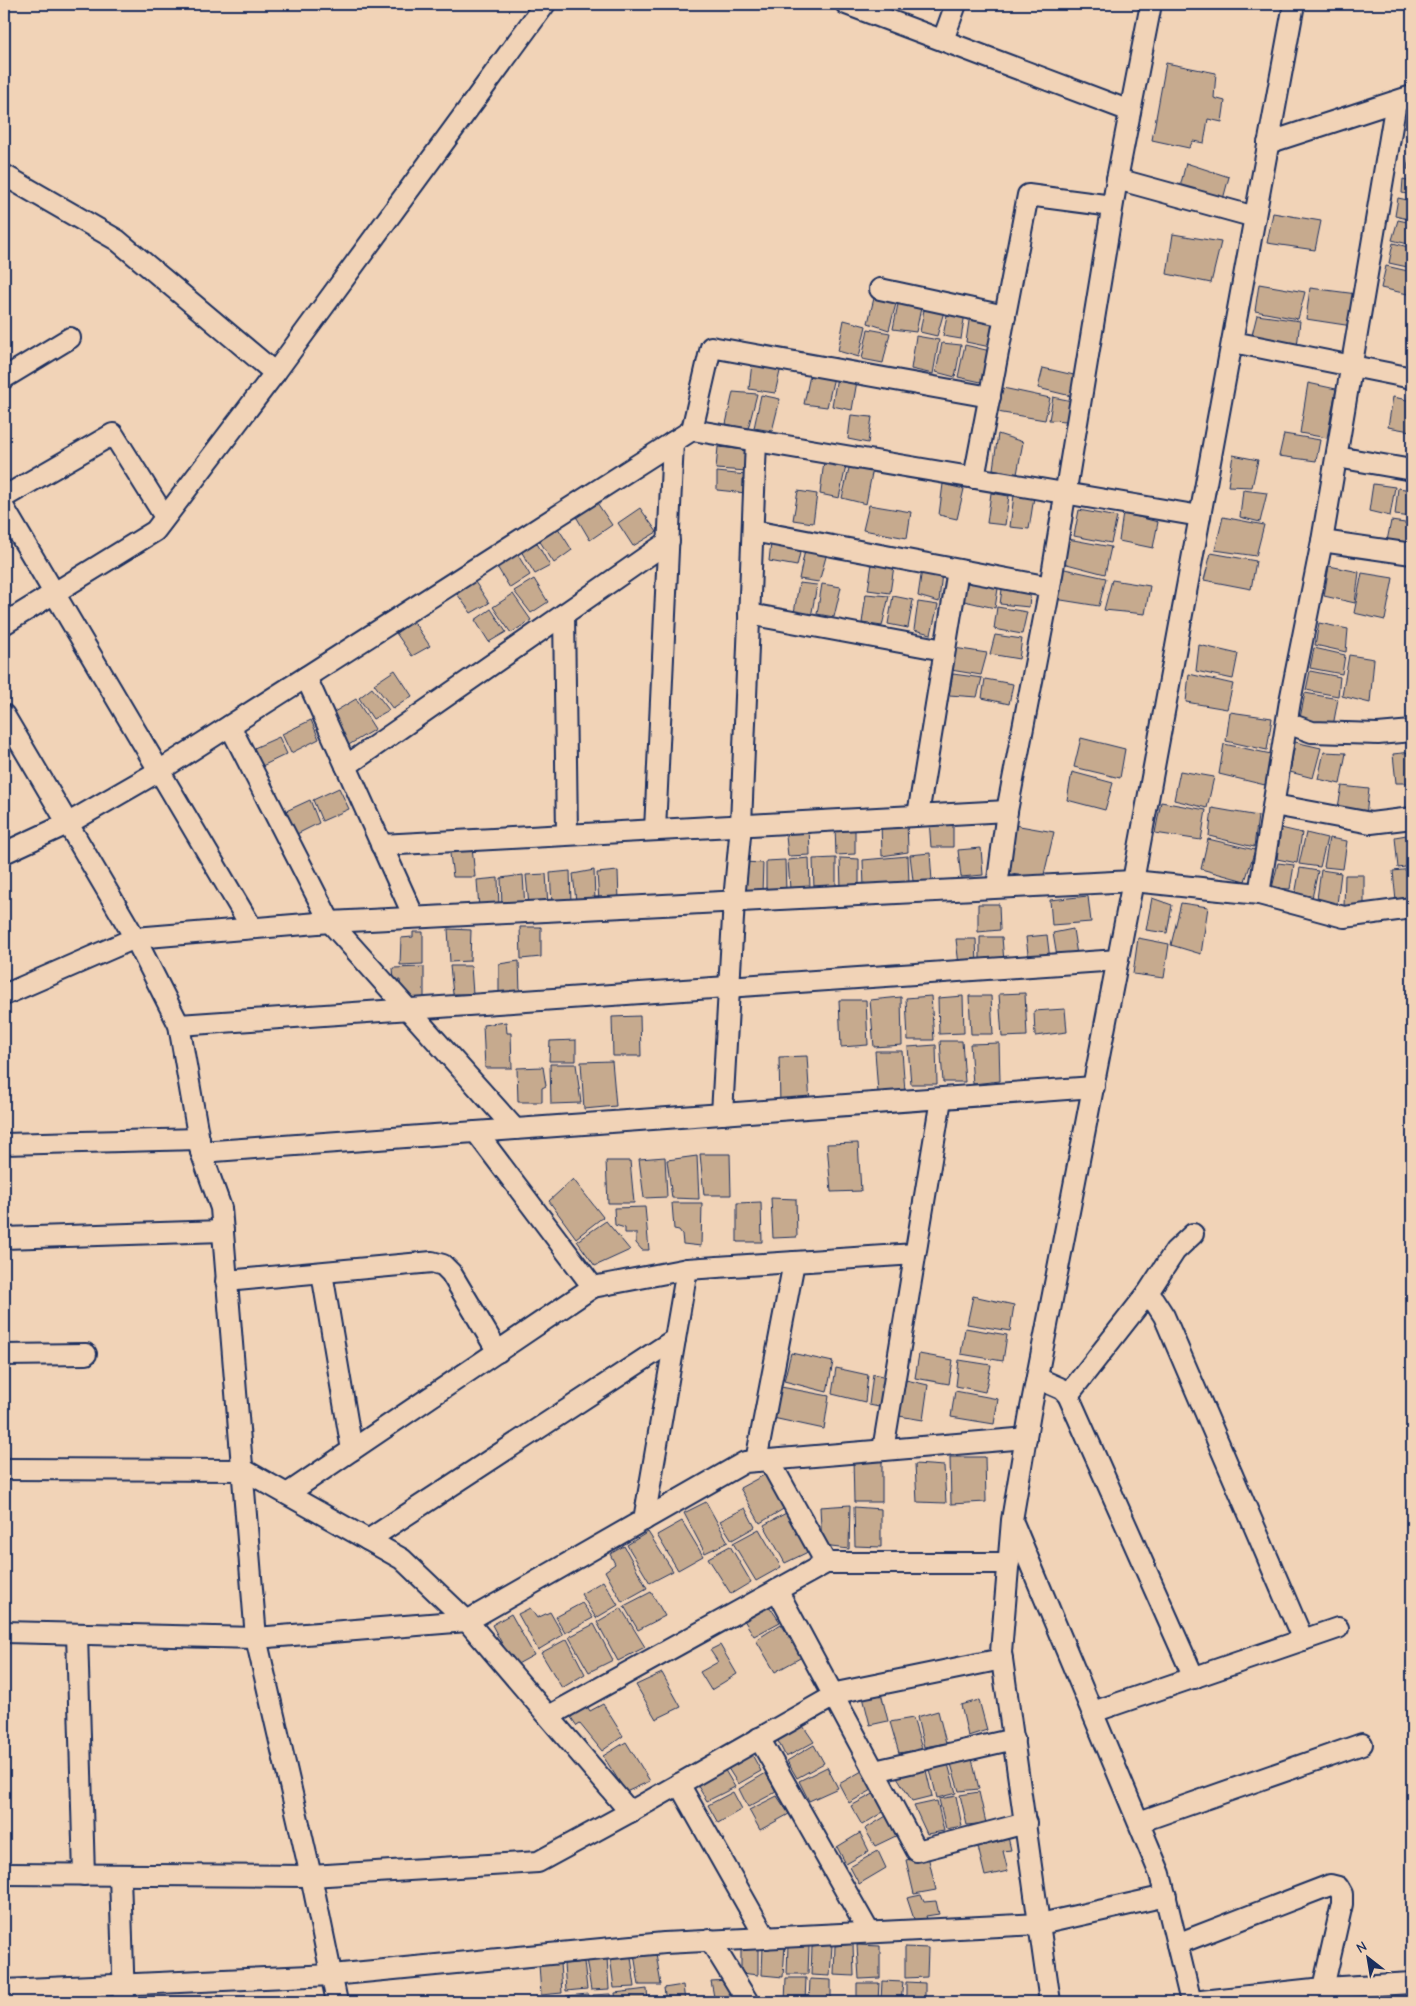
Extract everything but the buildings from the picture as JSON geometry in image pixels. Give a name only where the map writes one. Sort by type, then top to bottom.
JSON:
[{"type":"street","points":[[4,624],[156,531],[545,4]]},
{"type":"street","points":[[846,4],[1130,111]]},
{"type":"street","points":[[943,40],[956,4]]},
{"type":"street","points":[[996,887],[1008,811],[1066,494],[1112,206],[1151,4]]},
{"type":"street","points":[[1050,2002],[1002,1659],[1012,1520],[1037,1378],[1134,881],[1294,4]]},
{"type":"street","points":[[1259,894],[1287,723],[1322,541],[1352,367],[1404,99],[1268,144]]},
{"type":"street","points":[[4,175],[117,240],[274,373]]},
{"type":"street","points":[[1117,179],[1255,217]]},
{"type":"street","points":[[974,478],[1028,195],[1112,206]]},
{"type":"street","points":[[880,289],[1005,316]]},
{"type":"street","points":[[4,378],[70,338]]},
{"type":"street","points":[[1232,342],[1412,378]]},
{"type":"street","points":[[692,430],[711,347],[990,397]]},
{"type":"street","points":[[4,853],[68,824],[159,771],[692,430],[1200,516]]},
{"type":"street","points":[[4,497],[113,434],[166,518]]},
{"type":"street","points":[[722,1114],[731,987],[734,900],[741,825],[756,441]]},
{"type":"street","points":[[655,830],[673,442]]},
{"type":"street","points":[[1336,457],[1412,470]]},
{"type":"street","points":[[4,508],[252,928]]},
{"type":"street","points":[[753,531],[1050,587]]},
{"type":"street","points":[[346,766],[669,541]]},
{"type":"street","points":[[1322,541],[1412,554]]},
{"type":"street","points":[[918,815],[958,570]]},
{"type":"street","points":[[564,614],[567,834]]},
{"type":"street","points":[[749,614],[944,650]]},
{"type":"street","points":[[306,677],[414,917]]},
{"type":"street","points":[[4,715],[135,938],[179,1025],[200,1146],[221,1208],[244,1470],[256,1638],[311,1876],[337,2002]]},
{"type":"street","points":[[1287,723],[1312,732],[1378,734],[1412,731]]},
{"type":"street","points":[[230,726],[330,922],[515,1130]]},
{"type":"street","points":[[1274,805],[1371,823],[1412,818]]},
{"type":"street","points":[[381,845],[1008,811]]},
{"type":"street","points":[[4,995],[135,938],[330,922],[1134,881],[1259,894],[1344,917],[1412,908]]},
{"type":"street","points":[[179,1025],[1118,960]]},
{"type":"street","points":[[4,1144],[200,1146],[515,1130],[1094,1088]]},
{"type":"street","points":[[883,1450],[941,1098]]},
{"type":"street","points":[[476,1132],[593,1287]]},
{"type":"street","points":[[4,1238],[223,1231]]},
{"type":"street","points":[[1068,1396],[1146,1294],[1175,1251],[1193,1234]]},
{"type":"street","points":[[287,1494],[593,1287],[687,1269],[915,1254]]},
{"type":"street","points":[[226,1281],[432,1262],[443,1265],[451,1273],[498,1352]]},
{"type":"street","points":[[794,1262],[762,1461],[826,1563]]},
{"type":"street","points":[[644,1520],[687,1269]]},
{"type":"street","points":[[322,1273],[352,1450]]},
{"type":"street","points":[[1146,1294],[1153,1299],[1164,1316],[1303,1640]]},
{"type":"street","points":[[368,1540],[675,1339]]},
{"type":"street","points":[[4,1354],[86,1354]]},
{"type":"street","points":[[1037,1378],[1062,1389],[1068,1396],[1194,1678]]},
{"type":"street","points":[[4,1632],[256,1638],[467,1620],[745,1462],[1026,1438]]},
{"type":"street","points":[[4,1469],[244,1470],[402,1559],[467,1620],[630,1812]]},
{"type":"street","points":[[1012,1520],[1160,1874],[1192,2002],[1323,1988],[1412,1983]]},
{"type":"street","points":[[549,1716],[826,1563],[1009,1563]]},
{"type":"street","points":[[778,1590],[917,1851],[1026,1823]]},
{"type":"street","points":[[1093,1712],[1338,1628]]},
{"type":"street","points":[[78,1634],[84,1875]]},
{"type":"street","points":[[4,1874],[311,1876],[538,1862],[630,1812],[834,1695],[1002,1659]]},
{"type":"street","points":[[759,1738],[869,1932]]},
{"type":"street","points":[[874,1771],[1014,1739]]},
{"type":"street","points":[[1139,1822],[1362,1744]]},
{"type":"street","points":[[679,1784],[766,1938]]},
{"type":"street","points":[[120,1875],[124,1993]]},
{"type":"street","points":[[1177,1944],[1330,1885],[1338,1887],[1342,1894],[1342,1904],[1323,1988]]},
{"type":"street","points":[[4,1990],[124,1993],[332,1976],[710,1940],[1040,1924],[1166,1896]]},
{"type":"street","points":[[710,1940],[748,2002]]}]
